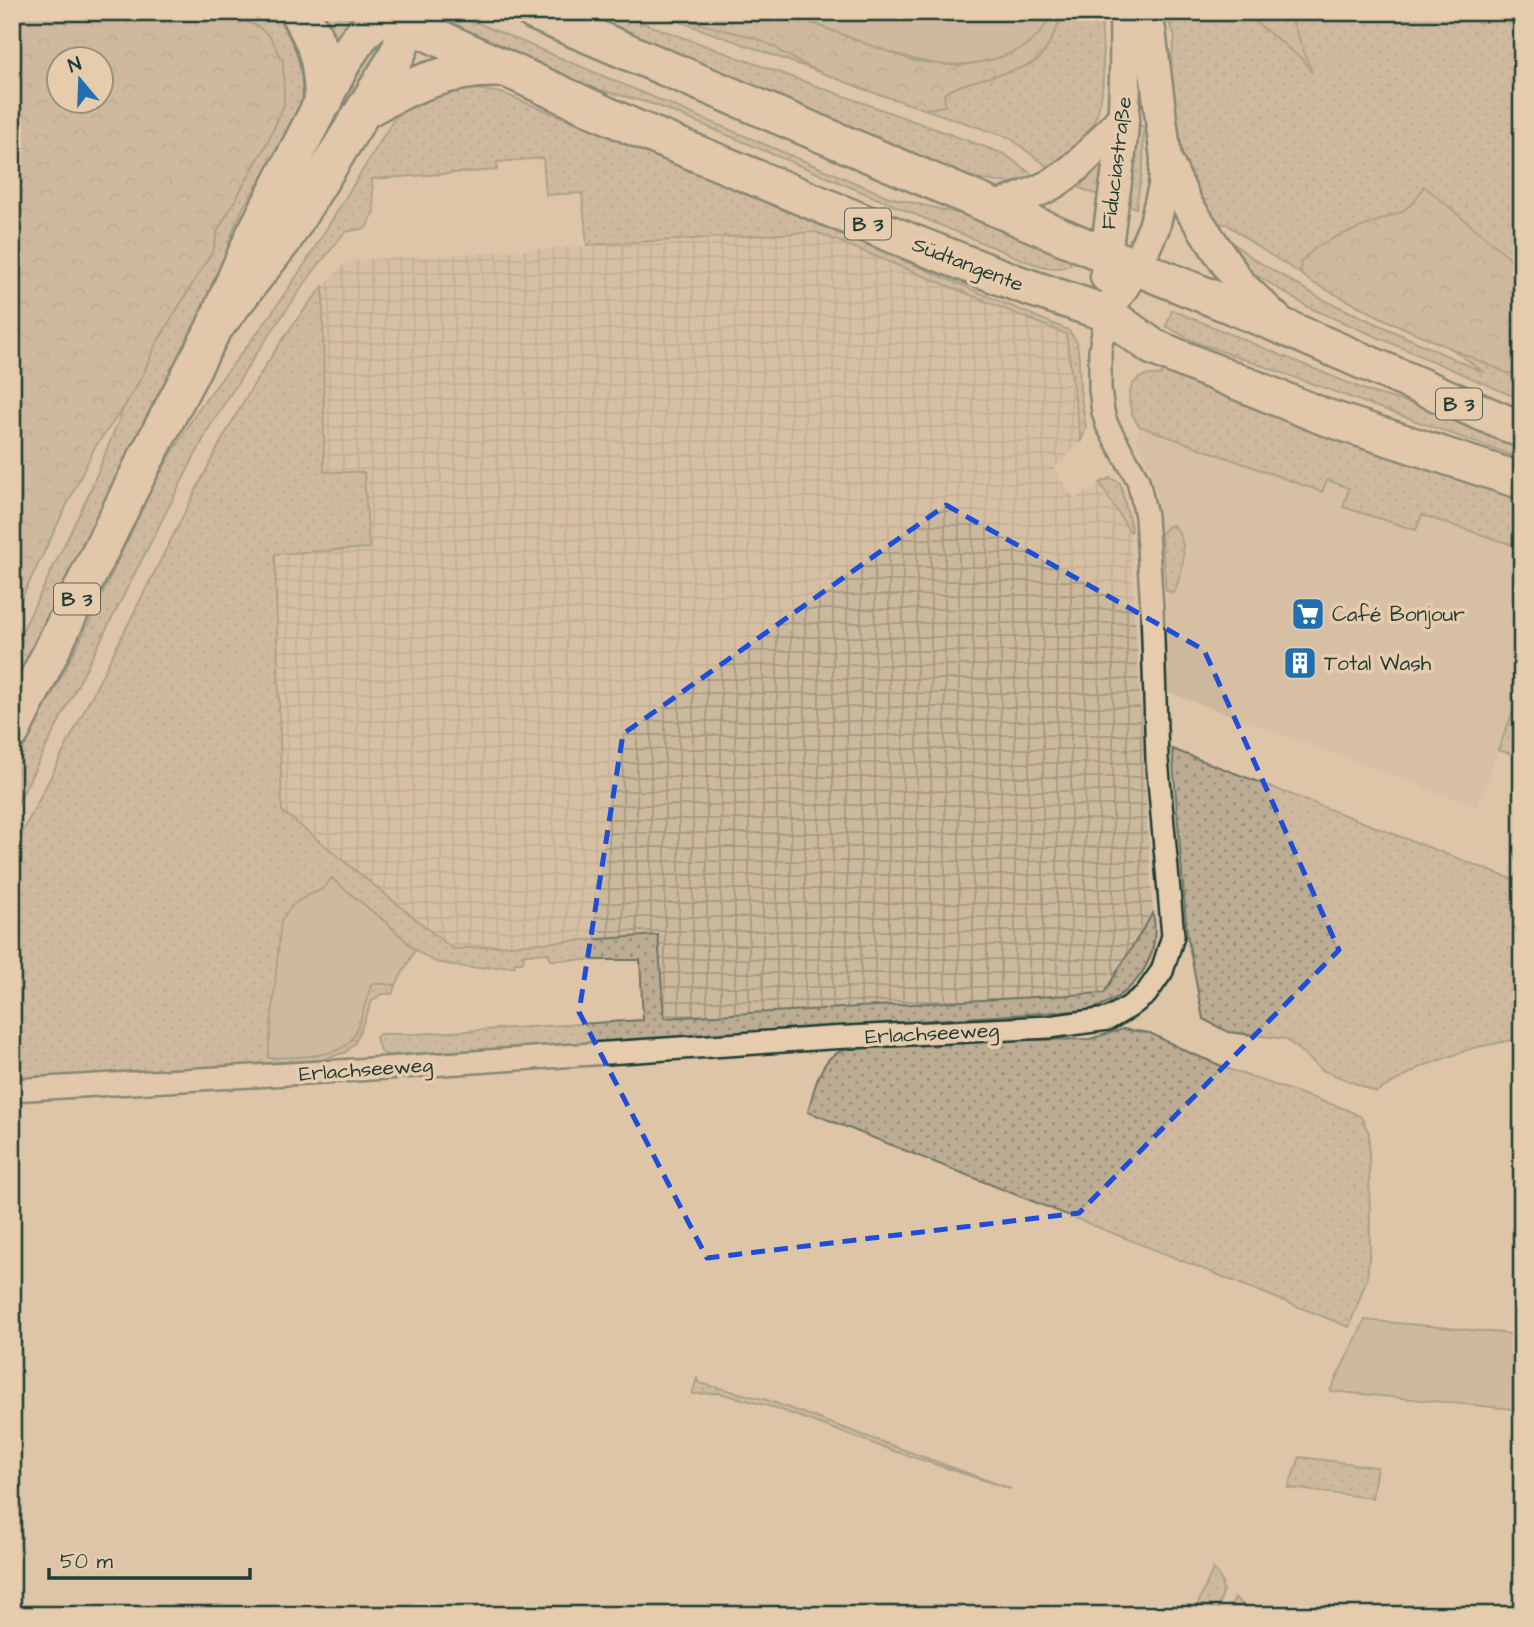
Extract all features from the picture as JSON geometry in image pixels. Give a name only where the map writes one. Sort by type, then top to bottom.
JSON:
[{"type":"highway","points":[[299,12],[317,43],[324,100]]},
{"type":"main road","name":"B 3","points":[[534,12],[1522,430]]},
{"type":"main road","name":"Fiduciastraße","points":[[1106,313],[1121,261],[1127,67],[1125,12]]},
{"type":"main road","name":"Fiduciastraße","points":[[1121,261],[1154,227],[1166,159],[1150,30],[1144,12]]},
{"type":"main road","name":"B 3","points":[[12,731],[141,468],[213,330],[254,235],[324,100],[358,38],[393,15],[400,48],[365,110],[283,241],[213,330]]},
{"type":"main road","name":"Südtangente","points":[[393,15],[503,69],[633,127],[911,242],[1019,284],[1106,313],[1153,347],[1322,416],[1522,481]]},
{"type":"main road","points":[[365,110],[404,89],[437,76],[474,69],[503,69]]},
{"type":"main road","points":[[996,207],[1056,182],[1086,158],[1124,116]]},
{"type":"main road","points":[[1166,159],[1188,206],[1240,284],[1286,328]]},
{"type":"street","name":"Erlachseeweg","points":[[12,1090],[370,1070],[829,1038],[1049,1027],[1108,1019],[1129,1007],[1146,994],[1162,971],[1173,936],[1157,760],[1146,516],[1138,480],[1107,425],[1103,412],[1100,351],[1106,313]]},
{"type":"highlighted area","points":[[946,505],[1204,650],[1339,950],[1079,1213],[707,1258],[579,1012],[623,734]]},
{"type":"shaded area","points":[[816,232],[1066,334],[1081,442],[1054,469],[1075,499],[1100,483],[1130,532],[1153,913],[1104,993],[663,1018],[657,935],[454,949],[282,811],[275,553],[368,548],[324,472],[323,287],[347,261]]},
{"type":"shaded area","points":[[1139,426],[1322,492],[1327,480],[1350,488],[1343,507],[1416,530],[1422,514],[1522,548],[1522,688],[1477,807],[1168,692],[1166,590],[1157,494],[1149,466],[1136,438]]},
{"type":"green space","points":[[12,12],[221,12],[259,27],[271,38],[283,62],[284,105],[267,143],[218,230],[213,250],[156,344],[124,407],[95,447],[12,618]]},
{"type":"green space","points":[[221,12],[283,12],[301,35],[310,91],[270,170],[243,208],[233,230],[218,282],[12,691],[12,652],[88,496],[124,407],[156,344],[213,250],[218,230],[267,143],[284,105],[283,85],[259,27]]},
{"type":"green space","points":[[316,12],[332,12],[349,18],[350,22],[335,51]]},
{"type":"green space","points":[[573,12],[613,12],[1004,154],[1036,177],[1013,182],[988,181],[941,167]]},
{"type":"green space","points":[[653,12],[753,36],[817,71]]},
{"type":"green space","points":[[667,12],[783,12],[914,61],[960,66],[999,58],[1028,45],[1051,12],[1063,12],[1048,46],[1033,62],[954,88],[944,94],[945,106],[924,109],[817,71],[755,38],[681,19]]},
{"type":"green space","points":[[783,12],[1051,12],[1039,34],[1021,48],[986,61],[951,65],[900,55]]},
{"type":"green space","points":[[1063,12],[1101,12],[1102,94],[1093,125],[1084,139],[1052,170],[1010,138],[924,109],[945,106],[944,94],[954,88],[1033,62],[1048,46]]},
{"type":"green space","points":[[1164,12],[1522,12],[1522,400],[1308,307],[1247,269],[1224,236],[1252,258],[1322,299],[1485,373],[1339,267],[1300,268],[1301,274],[1227,224],[1207,223],[1184,167],[1170,69],[1175,36]]},
{"type":"green space","points":[[1243,12],[1289,12],[1312,73],[1302,59]]},
{"type":"green space","points":[[1481,12],[1522,12],[1522,27]]},
{"type":"green space","points":[[451,16],[480,24],[889,197],[968,216],[1065,255],[1071,264],[1054,268],[1023,260],[656,105],[568,81],[445,24],[445,19]]},
{"type":"green space","points":[[377,42],[377,53],[363,82],[316,152],[361,59]]},
{"type":"green space","points":[[457,86],[502,93],[1068,330],[1077,342],[1079,359],[1080,390],[1086,427],[1081,442],[1066,334],[816,232],[587,245],[582,193],[546,195],[543,158],[497,162],[497,170],[372,179],[374,212],[366,228],[345,232],[310,276],[209,428],[12,814],[12,771],[89,623],[152,487],[197,411],[267,320],[394,119],[405,108]]},
{"type":"green space","points":[[1138,126],[1144,126],[1143,165],[1136,208],[1121,202]]},
{"type":"green space","points":[[1106,153],[1100,196],[1075,186]]},
{"type":"green space","points":[[1424,186],[1522,268],[1522,374],[1507,373],[1388,321],[1311,282],[1301,274],[1301,262],[1316,247],[1401,212],[1414,202]]},
{"type":"green space","points":[[323,287],[324,472],[364,472],[369,548],[275,554],[282,811],[453,949],[658,935],[664,1018],[1104,993],[1153,913],[1155,930],[1149,961],[1131,986],[1105,1004],[1089,1010],[390,1055],[380,1050],[376,1038],[379,1034],[643,1020],[640,960],[550,960],[549,953],[524,954],[523,962],[515,962],[515,966],[472,968],[435,962],[415,950],[331,878],[325,890],[310,894],[268,1057],[316,1056],[351,1040],[372,983],[396,985],[392,994],[381,994],[372,1001],[355,1043],[346,1052],[318,1061],[12,1079],[12,853],[217,449],[279,345]]},
{"type":"green space","points":[[1172,310],[1370,392],[1438,411],[1522,444],[1522,459],[1193,341],[1166,326]]},
{"type":"green space","points":[[1165,369],[1522,493],[1522,548],[1422,515],[1416,530],[1343,507],[1349,488],[1327,480],[1322,492],[1139,426],[1131,408],[1130,390],[1140,378],[1148,375],[1160,376]]},
{"type":"green space","points":[[1110,478],[1120,483],[1132,531],[1130,532],[1100,483]]},
{"type":"green space","points":[[1173,525],[1179,533],[1183,549],[1182,567],[1174,593],[1166,590],[1161,533]]},
{"type":"green space","points":[[1512,714],[1522,717],[1522,757],[1498,750]]},
{"type":"green space","points":[[1172,749],[1522,883],[1522,1038],[1473,1048],[1423,1066],[1376,1092],[1322,1070],[1286,1039],[1228,1032],[1203,1019],[1187,934]]},
{"type":"green space","points":[[331,878],[415,950],[396,985],[372,983],[357,1028],[351,1040],[344,1046],[312,1056],[268,1058],[281,921],[294,904],[321,890]]},
{"type":"green space","points":[[1123,1029],[1150,1033],[1234,1071],[1348,1110],[1361,1117],[1369,1133],[1370,1248],[1367,1279],[1349,1327],[808,1112],[816,1084],[826,1063],[835,1054],[852,1048],[965,1041],[1090,1039]]},
{"type":"green space","points":[[1365,1320],[1522,1335],[1522,1410],[1330,1391]]},
{"type":"green space","points":[[697,1378],[699,1383],[767,1400],[1011,1489],[891,1450],[776,1408],[719,1393],[692,1394]]},
{"type":"green space","points":[[1300,1457],[1377,1467],[1372,1498],[1288,1488]]},
{"type":"green space","points":[[1213,1569],[1221,1580],[1223,1591],[1215,1615],[1193,1615]]},
{"type":"green space","points":[[1235,1598],[1248,1609],[1247,1615],[1227,1615]]},
{"type":"place","name":"Café Bonjour","points":[[1308,614]]},
{"type":"place","name":"Total Wash","points":[[1300,663]]}]
